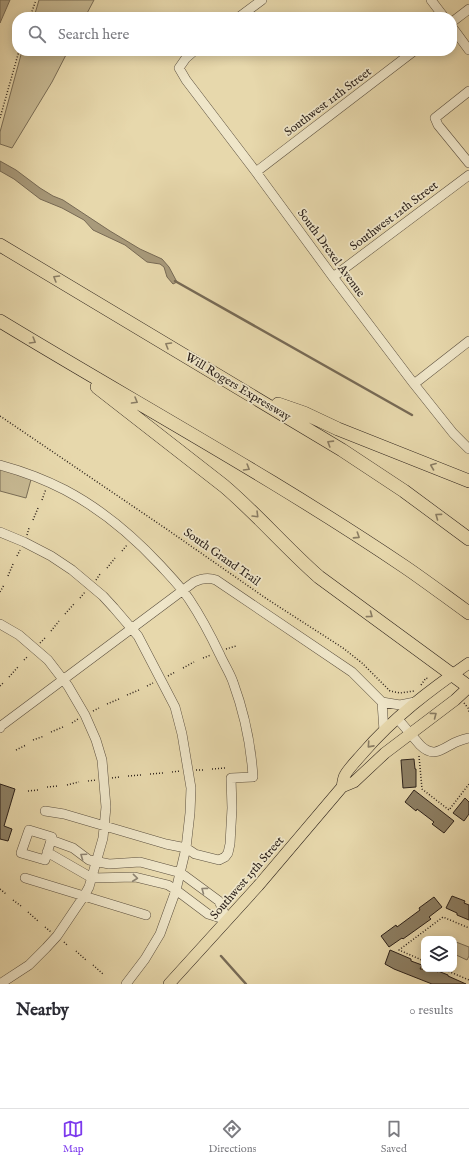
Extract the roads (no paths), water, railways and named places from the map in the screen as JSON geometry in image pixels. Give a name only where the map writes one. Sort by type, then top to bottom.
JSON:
[{"type":"highway","name":"Will Rogers Expressway","points":[[0,245],[296,422],[404,492],[469,539]]},
{"type":"highway","points":[[0,321],[346,528],[406,568],[469,613]]},
{"type":"highway","points":[[53,353],[224,486],[247,506],[301,561],[319,577],[469,687]]},
{"type":"highway","points":[[248,393],[304,413],[338,429],[469,480]]},
{"type":"main road","name":"Southwest 15th Street","points":[[169,984],[258,886],[342,786],[345,774],[384,731],[415,702],[469,663]]},
{"type":"main road","name":"Southwest 15th Street","points":[[342,786],[354,782],[385,753],[455,700],[469,687]]},
{"type":"street","points":[[246,12],[262,0]]},
{"type":"street","points":[[431,0],[440,12]]},
{"type":"street","points":[[457,18],[469,9]]},
{"type":"street","points":[[457,34],[469,50]]},
{"type":"street","name":"South Drexel Avenue","points":[[188,56],[179,68],[186,80],[414,384],[453,433],[469,449]]},
{"type":"street","name":"Southwest 11th Street","points":[[256,172],[407,56]]},
{"type":"street","points":[[469,91],[435,118],[438,125],[469,163]]},
{"type":"street","name":"Southwest 12th Street","points":[[333,277],[469,175]]},
{"type":"street","points":[[414,384],[469,342]]},
{"type":"street","points":[[0,465],[35,476],[65,490],[105,515],[133,538],[178,584],[207,629],[233,682],[244,716],[249,743],[253,777],[231,778],[232,808],[230,844],[228,853],[225,857],[219,860],[205,858],[194,854],[186,848],[166,844],[64,814],[45,811]]},
{"type":"street","points":[[0,532],[51,556],[72,570],[103,596],[138,636],[175,707],[182,734],[191,788],[186,848],[176,890],[160,934],[145,960],[126,984]]},
{"type":"street","points":[[0,728],[182,590],[198,580],[210,578],[216,580],[352,672],[382,702],[400,705],[415,702]]},
{"type":"street","points":[[0,624],[18,635],[48,660],[63,680],[85,715],[96,740],[103,766],[106,807],[103,838],[92,878],[84,896],[57,936],[46,948],[28,965],[0,984]]},
{"type":"street","points":[[382,702],[384,731]]},
{"type":"street","points":[[398,718],[423,749],[433,752],[438,752],[458,741],[469,738]]},
{"type":"street","points":[[29,830],[52,837],[47,852],[45,860],[22,853],[29,830]]},
{"type":"street","points":[[51,840],[73,848],[89,860],[109,864],[140,862],[181,873],[219,902],[227,920]]},
{"type":"street","points":[[47,852],[92,878],[135,877],[168,885],[208,914],[227,920]]},
{"type":"street","points":[[24,878],[146,915]]},
{"type":"waterway","points":[[175,281],[412,415]]},
{"type":"waterway","points":[[221,956],[246,984]]}]
